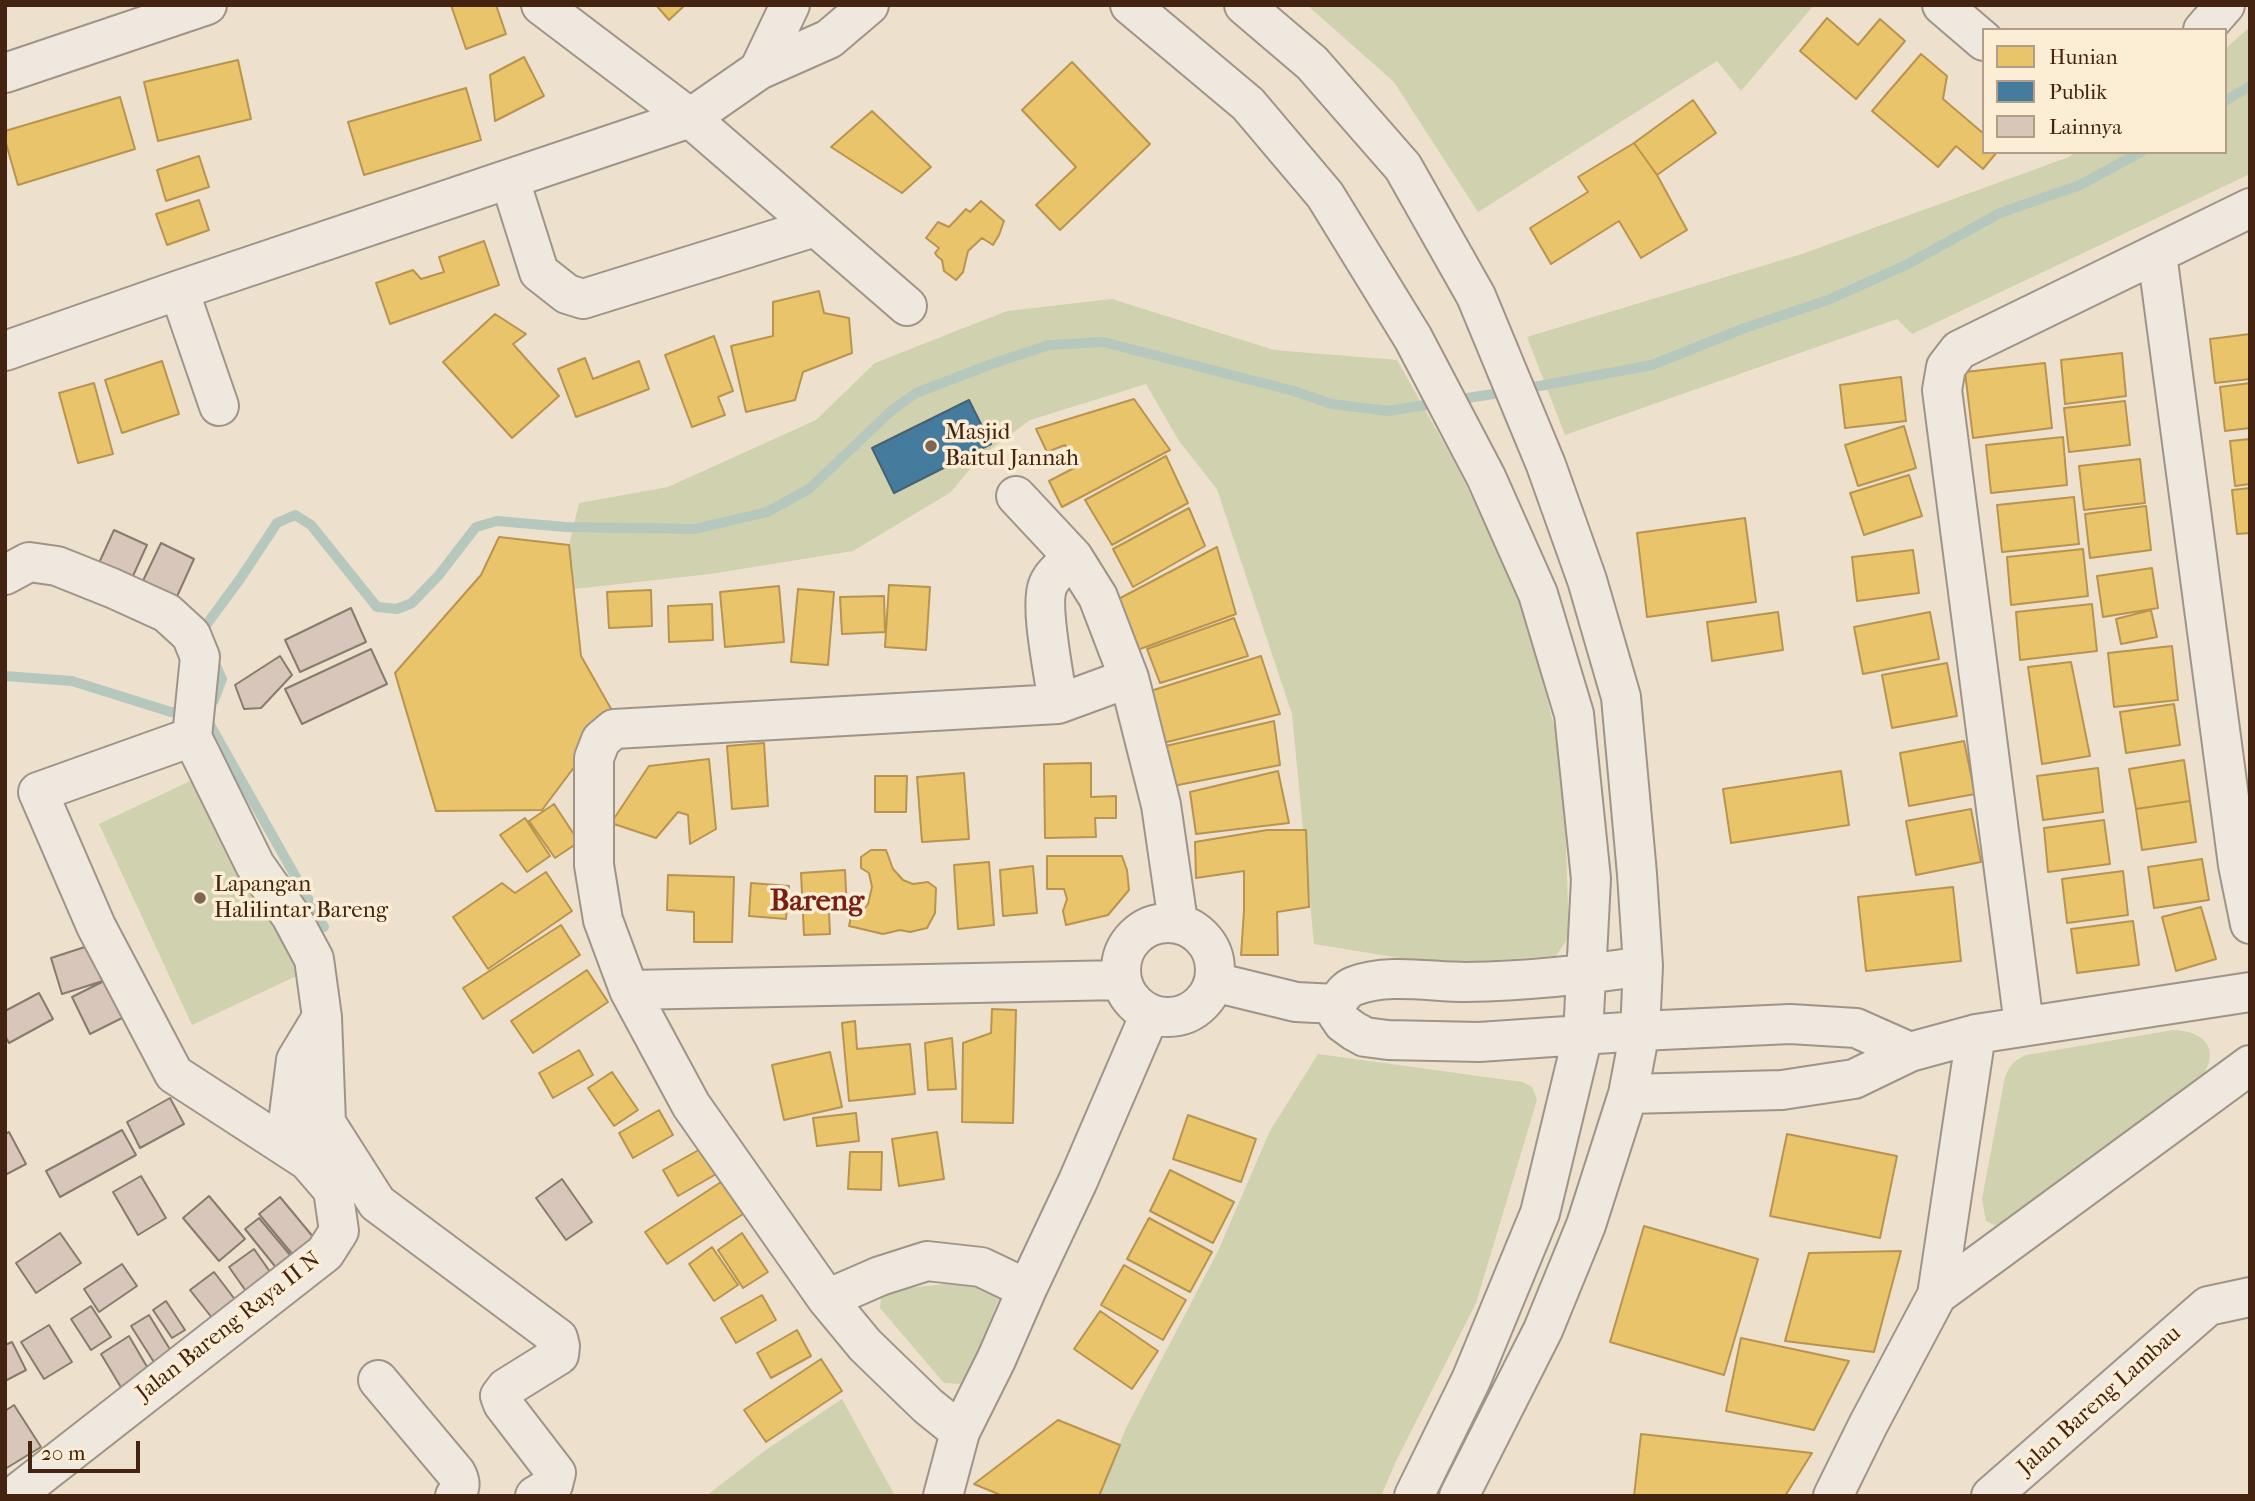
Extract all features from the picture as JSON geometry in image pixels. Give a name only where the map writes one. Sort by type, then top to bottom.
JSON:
[{"type":"street","points":[[5,73],[207,5]]},
{"type":"street","points":[[541,5],[690,118],[907,306]]},
{"type":"street","points":[[759,70],[790,5]]},
{"type":"street","points":[[5,351],[690,118],[759,70],[829,39],[869,5]]},
{"type":"street","points":[[1129,5],[1248,104],[1325,195],[1413,338],[1486,477],[1538,594],[1574,714],[1591,879],[1583,1035],[1540,1213],[1471,1380],[1414,1496]]},
{"type":"street","points":[[1244,5],[1312,63],[1403,167],[1476,296],[1546,465],[1587,580],[1621,697],[1643,966],[1640,1031],[1628,1094],[1586,1225],[1548,1318],[1459,1496]]},
{"type":"street","points":[[1942,5],[1982,39]]},
{"type":"street","points":[[2205,28],[2225,5]]},
{"type":"street","points":[[510,180],[539,272],[567,294],[583,299],[815,227]]},
{"type":"street","points":[[2024,1025],[1942,390],[1946,367],[1959,350],[2250,208]]},
{"type":"street","points":[[2157,254],[2238,865],[2250,924]]},
{"type":"street","points":[[179,290],[219,406]]},
{"type":"street","points":[[1016,496],[1073,558],[1098,597],[1129,678],[1161,805],[1178,922]]},
{"type":"street","points":[[1058,704],[1045,608],[1046,588],[1055,573],[1073,558]]},
{"type":"street","points":[[5,575],[29,562],[57,566],[167,613],[191,635],[200,657],[192,737],[255,865],[291,916],[314,959],[322,1017],[326,1123],[377,1203],[558,1338],[559,1354],[506,1388],[500,1396],[503,1404],[556,1473],[554,1485],[535,1496]]},
{"type":"street","points":[[960,1433],[918,1397],[865,1345],[827,1298],[691,1105],[629,990],[603,920],[594,865],[594,758],[601,740],[614,729],[1058,704],[1129,678]]},
{"type":"street","points":[[192,737],[38,792],[96,926],[174,1074],[308,1161]]},
{"type":"street","points":[[1164,922],[1178,922],[1192,928],[1208,944],[1216,966],[1214,982],[1208,996],[1196,1008],[1182,1015],[1166,1017],[1150,1014],[1137,1006],[1127,994],[1122,980],[1121,964],[1125,948],[1134,936],[1147,926],[1164,922]]},
{"type":"street","points":[[1643,966],[1587,974],[1466,982],[1374,981],[1352,986],[1342,994],[1336,1004],[1337,1014],[1343,1023],[1365,1037],[1388,1040],[1479,1042],[1790,1024],[1856,1028],[1910,1052]]},
{"type":"street","points":[[629,990],[1122,980]]},
{"type":"street","points":[[1214,982],[1296,1002],[1336,1004]]},
{"type":"street","points":[[1628,1094],[1782,1090],[1854,1079],[1910,1052],[1976,1034],[2250,992]]},
{"type":"street","points":[[943,1496],[960,1433],[1078,1181],[1150,1014]]},
{"type":"street","points":[[308,1161],[289,1115],[296,1060],[322,1017]]},
{"type":"street","points":[[1833,1496],[1937,1295],[1976,1034]]},
{"type":"street","points":[[1937,1295],[2250,1065]]},
{"type":"street","name":"Jalan Bareng Raya II N","points":[[14,1496],[326,1253],[339,1231],[333,1190],[308,1161]]},
{"type":"street","points":[[827,1298],[880,1276],[928,1261],[981,1267],[1027,1289]]},
{"type":"street","name":"Jalan Bareng Lambau","points":[[2008,1491],[2208,1306],[2250,1297]]},
{"type":"street","points":[[378,1380],[456,1473],[460,1488],[455,1496]]},
{"type":"green space","points":[[1307,5],[1814,5],[1741,91],[1717,61],[1478,212],[1394,82]]},
{"type":"green space","points":[[2250,27],[2250,174],[1912,334],[1897,319],[1565,435],[1527,337],[1805,253],[2073,154],[2227,154],[2227,47]]},
{"type":"green space","points":[[1112,299],[1274,350],[1397,360],[1455,463],[1524,604],[1563,763],[1569,936],[1556,956],[1437,964],[1314,944],[1292,714],[1217,489],[1179,441],[1146,384],[1030,420],[980,457],[951,492],[853,551],[710,574],[574,589],[569,545],[579,503],[668,487],[816,420],[875,363],[1007,311]]},
{"type":"green space","name":"Lapangan Halilintar Bareng","points":[[203,775],[305,972],[192,1025],[99,824]]},
{"type":"green space","points":[[2173,1030],[2195,1034],[2208,1046],[2209,1062],[2198,1082],[2007,1224],[1994,1225],[1986,1221],[1982,1199],[2005,1077],[2013,1063],[2027,1055]]},
{"type":"green space","points":[[1318,1054],[1522,1082],[1532,1087],[1537,1100],[1476,1303],[1381,1496],[1098,1496],[1127,1426],[1218,1251],[1270,1131]]},
{"type":"green space","points":[[975,1281],[996,1289],[999,1298],[969,1373],[961,1384],[944,1383],[880,1308],[881,1298],[897,1289]]},
{"type":"green space","points":[[842,1399],[895,1496],[706,1496],[763,1452]]},
{"type":"building: Hunian","points":[[451,5],[496,5],[506,34],[466,49]]},
{"type":"building: Hunian","points":[[656,5],[685,5],[669,20]]},
{"type":"building: Hunian","points":[[1827,18],[1858,45],[1880,19],[1905,41],[1856,99],[1800,51]]},
{"type":"building: Hunian","points":[[1921,54],[1947,76],[1943,99],[1982,132],[1982,154],[1995,154],[1983,169],[1956,146],[1938,167],[1872,111]]},
{"type":"building: Hunian","points":[[524,57],[544,96],[495,121],[490,75]]},
{"type":"building: Hunian","points":[[238,60],[251,119],[158,141],[144,82]]},
{"type":"building: Hunian","points":[[1072,62],[1150,144],[1060,230],[1036,205],[1076,167],[1022,110]]},
{"type":"building: Hunian","points":[[466,88],[481,140],[364,175],[348,122]]},
{"type":"building: Hunian","points":[[120,97],[135,149],[18,185],[5,140],[5,131]]},
{"type":"building: Hunian","points":[[1693,100],[1716,133],[1657,175],[1634,143]]},
{"type":"building: Hunian","points":[[872,111],[931,167],[902,193],[831,147]]},
{"type":"building: Hunian","points":[[1634,143],[1657,175],[1687,230],[1641,258],[1619,221],[1551,264],[1530,228],[1588,192],[1578,177]]},
{"type":"building: Hunian","points":[[199,156],[209,187],[166,201],[157,170]]},
{"type":"building: Hunian","points":[[199,200],[209,230],[167,245],[156,214]]},
{"type":"building: Hunian","points":[[981,201],[1004,221],[993,245],[982,238],[968,251],[963,272],[956,280],[944,271],[942,260],[935,253],[939,248],[926,238],[938,222],[949,227],[966,209],[970,212]]},
{"type":"building: Hunian","points":[[484,241],[499,285],[390,324],[376,283],[413,270],[421,279],[444,272],[439,257]]},
{"type":"building: Hunian","points":[[819,291],[824,313],[849,318],[852,353],[803,372],[795,400],[746,412],[731,346],[773,336],[773,302]]},
{"type":"building: Hunian","points":[[495,314],[526,334],[513,344],[559,396],[512,438],[443,362]]},
{"type":"building: Hunian","points":[[2250,334],[2250,379],[2215,383],[2210,339]]},
{"type":"building: Hunian","points":[[714,336],[733,391],[718,397],[725,415],[692,427],[665,355]]},
{"type":"building: Hunian","points":[[2122,353],[2126,396],[2065,404],[2061,360]]},
{"type":"building: Hunian","points":[[585,358],[593,379],[639,361],[649,389],[576,417],[558,369]]},
{"type":"building: Hunian","points":[[162,361],[179,414],[122,433],[105,380]]},
{"type":"building: Hunian","points":[[2045,363],[2052,428],[1973,438],[1965,372]]},
{"type":"building: Hunian","points":[[1901,377],[1906,421],[1845,428],[1840,385]]},
{"type":"building: Hunian","points":[[94,383],[113,454],[78,463],[59,393]]},
{"type":"building: Hunian","points":[[2250,383],[2250,428],[2225,431],[2220,387]]},
{"type":"building: Hunian","points":[[1134,399],[1170,450],[1062,507],[1049,481],[1076,467],[1065,445],[1047,452],[1036,429]]},
{"type":"building: Hunian","points":[[2125,401],[2130,445],[2069,452],[2064,408]]},
{"type":"building: Hunian","points":[[1904,426],[1916,468],[1858,486],[1845,445]]},
{"type":"building: Hunian","points":[[2063,437],[2067,485],[1991,493],[1986,445]]},
{"type":"building: Hunian","points":[[2250,439],[2250,484],[2235,486],[2230,441]]},
{"type":"building: Hunian","points":[[1166,456],[1188,503],[1112,545],[1085,500]]},
{"type":"building: Hunian","points":[[2140,459],[2145,503],[2084,510],[2079,466]]},
{"type":"building: Hunian","points":[[1909,475],[1922,516],[1864,535],[1850,493]]},
{"type":"building: Hunian","points":[[2250,488],[2250,533],[2237,534],[2232,490]]},
{"type":"building: Hunian","points":[[2074,497],[2079,544],[2002,552],[1997,505]]},
{"type":"building: Hunian","points":[[2146,506],[2151,550],[2090,558],[2085,514]]},
{"type":"building: Hunian","points":[[1189,508],[1205,546],[1133,587],[1113,549]]},
{"type":"building: Hunian","points":[[1745,518],[1756,602],[1647,617],[1637,533]]},
{"type":"building: Hunian","points":[[499,537],[569,545],[581,656],[614,714],[542,810],[436,811],[395,673],[481,575]]},
{"type":"building: Hunian","points":[[1217,547],[1236,614],[1129,653],[1109,604]]},
{"type":"building: Hunian","points":[[2083,549],[2088,596],[2011,605],[2007,557]]},
{"type":"building: Hunian","points":[[1913,550],[1919,593],[1857,601],[1852,557]]},
{"type":"building: Hunian","points":[[2152,568],[2158,608],[2103,617],[2097,576]]},
{"type":"building: Hunian","points":[[889,585],[930,587],[926,650],[885,647]]},
{"type":"building: Hunian","points":[[779,586],[784,642],[725,647],[720,592]]},
{"type":"building: Hunian","points":[[798,589],[834,592],[828,665],[791,662]]},
{"type":"building: Hunian","points":[[651,590],[652,626],[609,628],[607,592]]},
{"type":"building: Hunian","points":[[884,596],[885,632],[842,634],[840,597]]},
{"type":"building: Hunian","points":[[712,604],[713,640],[669,642],[668,606]]},
{"type":"building: Hunian","points":[[2092,604],[2097,651],[2020,660],[2016,612]]},
{"type":"building: Hunian","points":[[2151,610],[2157,637],[2121,644],[2116,619]]},
{"type":"building: Hunian","points":[[1778,612],[1783,650],[1712,661],[1707,622]]},
{"type":"building: Hunian","points":[[1930,612],[1939,659],[1863,674],[1854,627]]},
{"type":"building: Hunian","points":[[1234,618],[1248,656],[1160,683],[1147,649]]},
{"type":"building: Hunian","points":[[2172,646],[2178,700],[2114,707],[2108,653]]},
{"type":"building: Hunian","points":[[1261,656],[1280,714],[1159,744],[1141,694]]},
{"type":"building: Hunian","points":[[2071,662],[2090,756],[2042,764],[2028,667]]},
{"type":"building: Hunian","points":[[1947,663],[1957,716],[1892,728],[1882,675]]},
{"type":"building: Hunian","points":[[2174,704],[2180,745],[2126,753],[2120,712]]},
{"type":"building: Hunian","points":[[1274,721],[1280,765],[1168,787],[1157,748]]},
{"type":"building: Hunian","points":[[1964,741],[1975,794],[1909,806],[1900,753]]},
{"type":"building: Hunian","points":[[764,743],[768,806],[732,809],[727,746]]},
{"type":"building: Hunian","points":[[709,759],[716,829],[690,844],[688,815],[678,812],[656,838],[611,823],[649,766]]},
{"type":"building: Hunian","points":[[2184,760],[2190,801],[2136,809],[2129,769]]},
{"type":"building: Hunian","points":[[1091,763],[1091,797],[1116,796],[1116,818],[1095,818],[1096,837],[1045,838],[1044,764]]},
{"type":"building: Hunian","points":[[2098,768],[2103,812],[2043,820],[2037,776]]},
{"type":"building: Hunian","points":[[1278,771],[1289,823],[1196,834],[1190,792]]},
{"type":"building: Hunian","points":[[1841,771],[1849,825],[1731,843],[1723,789]]},
{"type":"building: Hunian","points":[[964,773],[969,839],[922,842],[917,777]]},
{"type":"building: Hunian","points":[[875,776],[907,776],[906,812],[875,812]]},
{"type":"building: Hunian","points":[[2190,801],[2196,842],[2142,850],[2136,809]]},
{"type":"building: Hunian","points":[[554,804],[579,842],[555,858],[529,821]]},
{"type":"building: Hunian","points":[[1971,809],[1981,862],[1916,875],[1906,821]]},
{"type":"building: Hunian","points":[[525,818],[550,856],[527,872],[500,835]]},
{"type":"building: Hunian","points":[[2104,820],[2110,864],[2048,872],[2044,828]]},
{"type":"building: Hunian","points":[[1267,830],[1306,830],[1309,907],[1277,912],[1278,955],[1241,955],[1244,871],[1196,878],[1195,842]]},
{"type":"building: Hunian","points":[[871,850],[886,850],[893,869],[903,880],[913,884],[928,882],[936,888],[935,913],[927,928],[883,934],[849,926],[852,912],[861,913],[868,904],[872,887],[869,873],[861,868],[861,857]]},
{"type":"building: Hunian","points":[[1047,856],[1122,856],[1129,890],[1108,915],[1066,925],[1063,911],[1067,899],[1064,889],[1047,889]]},
{"type":"building: Hunian","points":[[2202,859],[2209,900],[2154,908],[2148,867]]},
{"type":"building: Hunian","points":[[989,862],[994,925],[958,929],[954,865]]},
{"type":"building: Hunian","points":[[1033,866],[1037,913],[1003,916],[1000,870]]},
{"type":"building: Hunian","points":[[845,870],[847,911],[829,912],[830,934],[804,935],[801,873]]},
{"type":"building: Hunian","points":[[2123,871],[2128,915],[2067,923],[2062,879]]},
{"type":"building: Hunian","points":[[546,872],[572,911],[488,969],[453,917],[502,883],[515,893]]},
{"type":"building: Hunian","points":[[668,875],[734,877],[732,942],[694,942],[694,912],[667,910]]},
{"type":"building: Hunian","points":[[751,883],[789,886],[786,919],[749,916]]},
{"type":"building: Hunian","points":[[1953,887],[1961,961],[1866,971],[1858,897]]},
{"type":"building: Hunian","points":[[2201,907],[2216,959],[2176,971],[2162,917]]},
{"type":"building: Hunian","points":[[2133,921],[2139,965],[2077,973],[2071,929]]},
{"type":"building: Hunian","points":[[561,925],[580,955],[483,1019],[463,988]]},
{"type":"building: Hunian","points":[[587,970],[608,1002],[533,1053],[511,1021]]},
{"type":"building: Hunian","points":[[992,1009],[1016,1010],[1013,1123],[962,1122],[963,1043],[991,1033]]},
{"type":"building: Hunian","points":[[855,1021],[857,1049],[910,1044],[915,1094],[849,1101],[842,1023]]},
{"type":"building: Hunian","points":[[952,1038],[956,1089],[928,1090],[925,1043]]},
{"type":"building: Hunian","points":[[579,1050],[593,1075],[553,1098],[539,1073]]},
{"type":"building: Hunian","points":[[830,1052],[842,1107],[784,1120],[772,1065]]},
{"type":"building: Hunian","points":[[612,1072],[638,1110],[614,1126],[588,1088]]},
{"type":"building: Hunian","points":[[659,1110],[673,1135],[633,1158],[619,1133]]},
{"type":"building: Hunian","points":[[856,1113],[859,1141],[817,1146],[813,1118]]},
{"type":"building: Hunian","points":[[1188,1115],[1256,1139],[1241,1182],[1173,1159]]},
{"type":"building: Hunian","points":[[937,1132],[944,1179],[899,1186],[892,1139]]},
{"type":"building: Hunian","points":[[1787,1134],[1897,1156],[1880,1238],[1770,1216]]},
{"type":"building: Hunian","points":[[704,1147],[718,1173],[678,1196],[663,1170]]},
{"type":"building: Hunian","points":[[850,1152],[882,1152],[881,1190],[848,1189]]},
{"type":"building: Hunian","points":[[1170,1170],[1234,1202],[1213,1243],[1150,1211]]},
{"type":"building: Hunian","points":[[721,1182],[743,1214],[667,1264],[645,1232]]},
{"type":"building: Hunian","points":[[1149,1218],[1212,1252],[1190,1292],[1127,1259]]},
{"type":"building: Hunian","points":[[1644,1226],[1758,1259],[1724,1375],[1610,1342]]},
{"type":"building: Hunian","points":[[742,1233],[768,1272],[743,1288],[718,1250]]},
{"type":"building: Hunian","points":[[712,1247],[738,1285],[714,1301],[689,1264]]},
{"type":"building: Hunian","points":[[1901,1251],[1874,1352],[1785,1341],[1809,1253]]},
{"type":"building: Hunian","points":[[1124,1265],[1186,1300],[1163,1340],[1101,1305]]},
{"type":"building: Hunian","points":[[762,1295],[776,1320],[736,1343],[721,1318]]},
{"type":"building: Hunian","points":[[1100,1311],[1158,1351],[1132,1389],[1074,1349]]},
{"type":"building: Hunian","points":[[797,1330],[811,1356],[771,1378],[757,1353]]},
{"type":"building: Hunian","points":[[1741,1338],[1849,1361],[1814,1430],[1726,1411]]},
{"type":"building: Hunian","points":[[821,1359],[842,1391],[766,1442],[744,1410]]},
{"type":"building: Hunian","points":[[1058,1420],[1120,1445],[1099,1496],[1003,1496],[974,1484]]},
{"type":"building: Hunian","points":[[1641,1434],[1812,1453],[1785,1496],[1634,1496]]},
{"type":"building: Publik","name":"Masjid Baitul Jannah","points":[[969,400],[991,444],[894,493],[872,448]]},
{"type":"building: Lainnya","points":[[114,530],[147,545],[127,589],[94,574]]},
{"type":"building: Lainnya","points":[[161,543],[194,559],[174,603],[140,587]]},
{"type":"building: Lainnya","points":[[351,608],[366,642],[300,672],[285,640]]},
{"type":"building: Lainnya","points":[[371,649],[387,684],[302,724],[285,689]]},
{"type":"building: Lainnya","points":[[280,656],[292,675],[261,708],[244,709],[235,685]]},
{"type":"building: Lainnya","points":[[94,944],[106,980],[62,994],[51,958]]},
{"type":"building: Lainnya","points":[[106,980],[124,1017],[90,1034],[72,997]]},
{"type":"building: Lainnya","points":[[39,993],[53,1019],[9,1043],[5,1036],[5,1011]]},
{"type":"building: Lainnya","points":[[170,1098],[184,1124],[140,1148],[127,1122]]},
{"type":"building: Lainnya","points":[[122,1130],[136,1155],[60,1197],[46,1171]]},
{"type":"building: Lainnya","points":[[9,1132],[26,1164],[5,1175],[5,1134]]},
{"type":"building: Lainnya","points":[[141,1176],[166,1218],[138,1235],[113,1192]]},
{"type":"building: Lainnya","points":[[562,1179],[592,1222],[566,1240],[536,1198]]},
{"type":"building: Lainnya","points":[[209,1196],[245,1239],[219,1261],[183,1218]]},
{"type":"building: Lainnya","points":[[280,1197],[319,1244],[298,1261],[259,1214]]},
{"type":"building: Lainnya","points":[[259,1218],[301,1268],[286,1280],[245,1229]]},
{"type":"building: Lainnya","points":[[60,1233],[81,1263],[36,1293],[16,1263]]},
{"type":"building: Lainnya","points":[[254,1249],[280,1286],[255,1304],[229,1267]]},
{"type":"building: Lainnya","points":[[122,1264],[137,1286],[99,1312],[84,1289]]},
{"type":"building: Lainnya","points":[[214,1272],[243,1310],[220,1328],[190,1290]]},
{"type":"building: Lainnya","points":[[166,1301],[185,1330],[172,1338],[153,1310]]},
{"type":"building: Lainnya","points":[[91,1306],[111,1337],[91,1350],[71,1319]]},
{"type":"building: Lainnya","points":[[149,1315],[174,1356],[157,1367],[131,1326]]},
{"type":"building: Lainnya","points":[[49,1325],[72,1362],[44,1379],[21,1342]]},
{"type":"building: Lainnya","points":[[129,1336],[153,1377],[125,1394],[101,1354]]},
{"type":"building: Lainnya","points":[[12,1342],[26,1370],[5,1381],[5,1345]]},
{"type":"building: Lainnya","points":[[14,1405],[41,1447],[5,1469],[5,1411]]},
{"type":"waterway","points":[[2227,100],[2250,86]]},
{"type":"waterway","points":[[1523,389],[1652,365],[1742,329],[1828,300],[1906,265],[2000,213],[2080,185],[2137,154]]},
{"type":"waterway","points":[[202,636],[201,632],[277,523],[295,515],[311,525],[377,607],[397,609],[412,603],[438,576],[476,527],[497,521],[566,527],[695,529],[767,512],[809,489],[891,411],[916,393],[1049,345],[1103,342],[1294,391],[1332,404],[1388,411],[1438,403]]},
{"type":"waterway","points":[[1454,400],[1507,392]]},
{"type":"waterway","points":[[209,706],[222,679],[212,657]]},
{"type":"waterway","points":[[5,676],[72,681],[171,712],[189,712]]},
{"type":"waterway","points":[[205,716],[324,927]]},
{"type":"place","name":"Masjid Baitul Jannah","points":[[931,446]]},
{"type":"place","name":"Lapangan Halilintar Bareng","points":[[200,898]]},
{"type":"district","name":"Bareng","points":[[817,903]]}]
